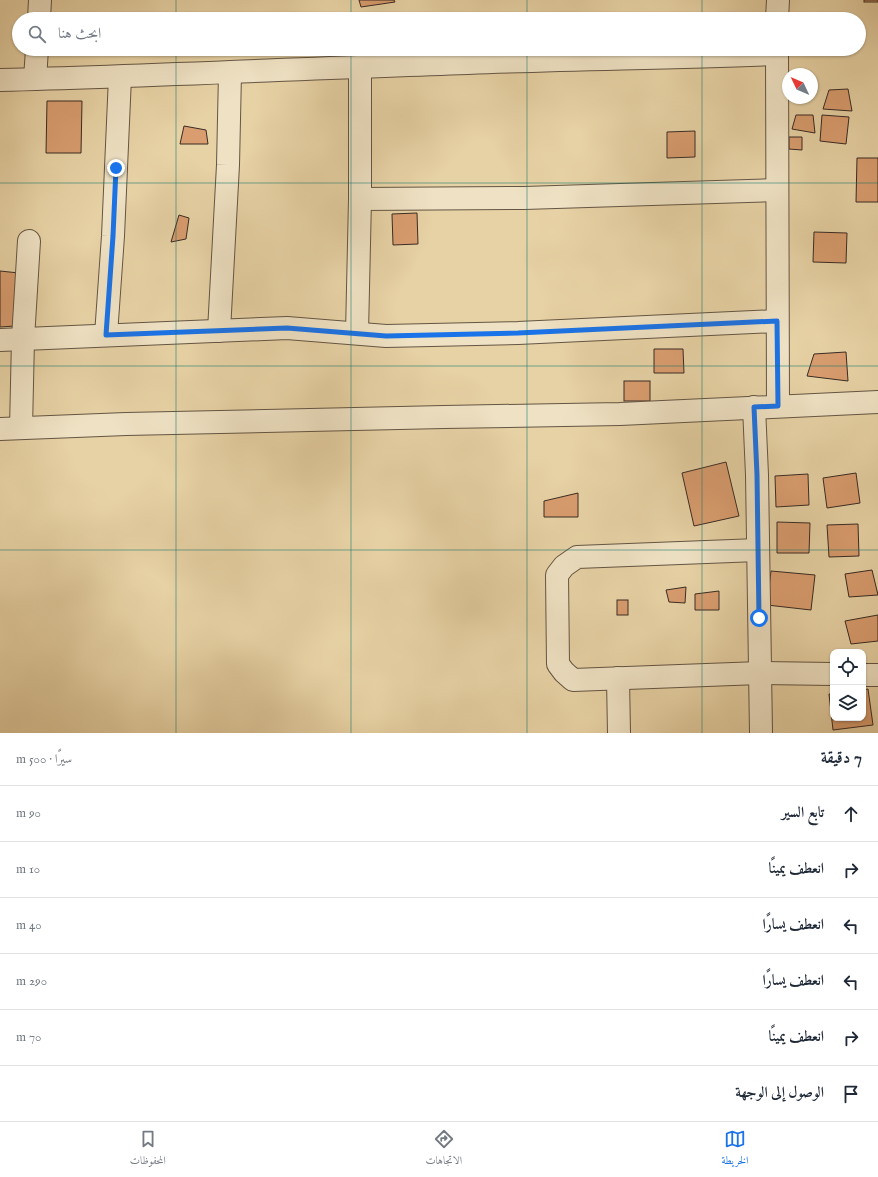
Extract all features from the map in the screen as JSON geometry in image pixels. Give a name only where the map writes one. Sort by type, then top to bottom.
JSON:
[{"type":"street","points":[[39,12],[40,0]]},
{"type":"street","points":[[777,12],[778,0]]},
{"type":"street","points":[[35,79],[37,56]]},
{"type":"street","points":[[0,80],[230,73],[647,56]]},
{"type":"street","points":[[777,56],[778,406]]},
{"type":"street","points":[[356,333],[360,199],[360,67]]},
{"type":"street","points":[[219,331],[228,165],[230,73]]},
{"type":"street","points":[[106,335],[113,236],[120,76]]},
{"type":"street","points":[[360,199],[524,198],[777,190]]},
{"type":"street","points":[[29,242],[23,339],[10,428],[444,416],[620,414],[878,402]]},
{"type":"street","points":[[0,340],[287,328],[386,336],[518,333],[777,321]]},
{"type":"street","points":[[754,407],[757,475],[762,733]]},
{"type":"street","points":[[758,550],[577,557],[564,566],[557,575],[558,664],[573,680],[760,673],[830,674]]},
{"type":"street","points":[[866,675],[878,675]]},
{"type":"street","points":[[618,678],[619,733]]},
{"type":"building","points":[[359,0],[394,0],[395,2],[361,7]]},
{"type":"building","points":[[864,0],[878,0],[878,2],[864,2]]},
{"type":"building","points":[[848,89],[852,111],[823,109],[829,90]]},
{"type":"building","points":[[47,101],[82,101],[81,153],[46,153]]},
{"type":"building","points":[[796,115],[813,115],[815,133],[792,129]]},
{"type":"building","points":[[822,115],[849,117],[846,144],[820,141]]},
{"type":"building","points":[[184,126],[206,130],[208,144],[180,144]]},
{"type":"building","points":[[695,131],[695,157],[667,158],[667,132]]},
{"type":"building","points":[[789,137],[802,137],[802,150],[789,149]]},
{"type":"building","points":[[857,158],[878,158],[878,202],[856,202]]},
{"type":"building","points":[[417,213],[418,244],[393,245],[392,214]]},
{"type":"building","points":[[179,215],[189,218],[186,239],[171,242]]},
{"type":"building","points":[[814,232],[847,233],[846,263],[813,262]]},
{"type":"building","points":[[0,271],[19,273],[15,326],[0,327]]},
{"type":"building","points":[[654,349],[683,349],[684,373],[654,373]]},
{"type":"building","points":[[846,352],[848,381],[807,376],[814,354]]},
{"type":"building","points":[[624,381],[650,381],[650,401],[624,401]]},
{"type":"building","points":[[726,462],[739,516],[694,526],[682,473]]},
{"type":"building","points":[[856,473],[860,503],[827,508],[823,478]]},
{"type":"building","points":[[808,474],[809,505],[776,507],[775,476]]},
{"type":"building","points":[[578,493],[578,517],[544,517],[544,501]]},
{"type":"building","points":[[777,522],[810,523],[809,553],[777,553]]},
{"type":"building","points":[[858,524],[859,556],[829,557],[827,525]]},
{"type":"building","points":[[872,570],[878,595],[849,597],[845,574]]},
{"type":"building","points":[[771,571],[815,575],[811,610],[767,605]]},
{"type":"building","points":[[686,587],[685,603],[669,602],[666,590]]},
{"type":"building","points":[[719,591],[719,610],[695,610],[695,594]]},
{"type":"building","points":[[617,600],[628,600],[628,615],[617,615]]},
{"type":"building","points":[[878,615],[878,641],[851,644],[845,621]]},
{"type":"building","points":[[866,689],[868,689],[873,725],[833,730],[832,721],[866,721]]},
{"type":"route","points":[[116,168],[106,335],[287,328],[386,336],[518,333],[777,321],[778,406],[754,407],[757,475],[759,618]]}]
